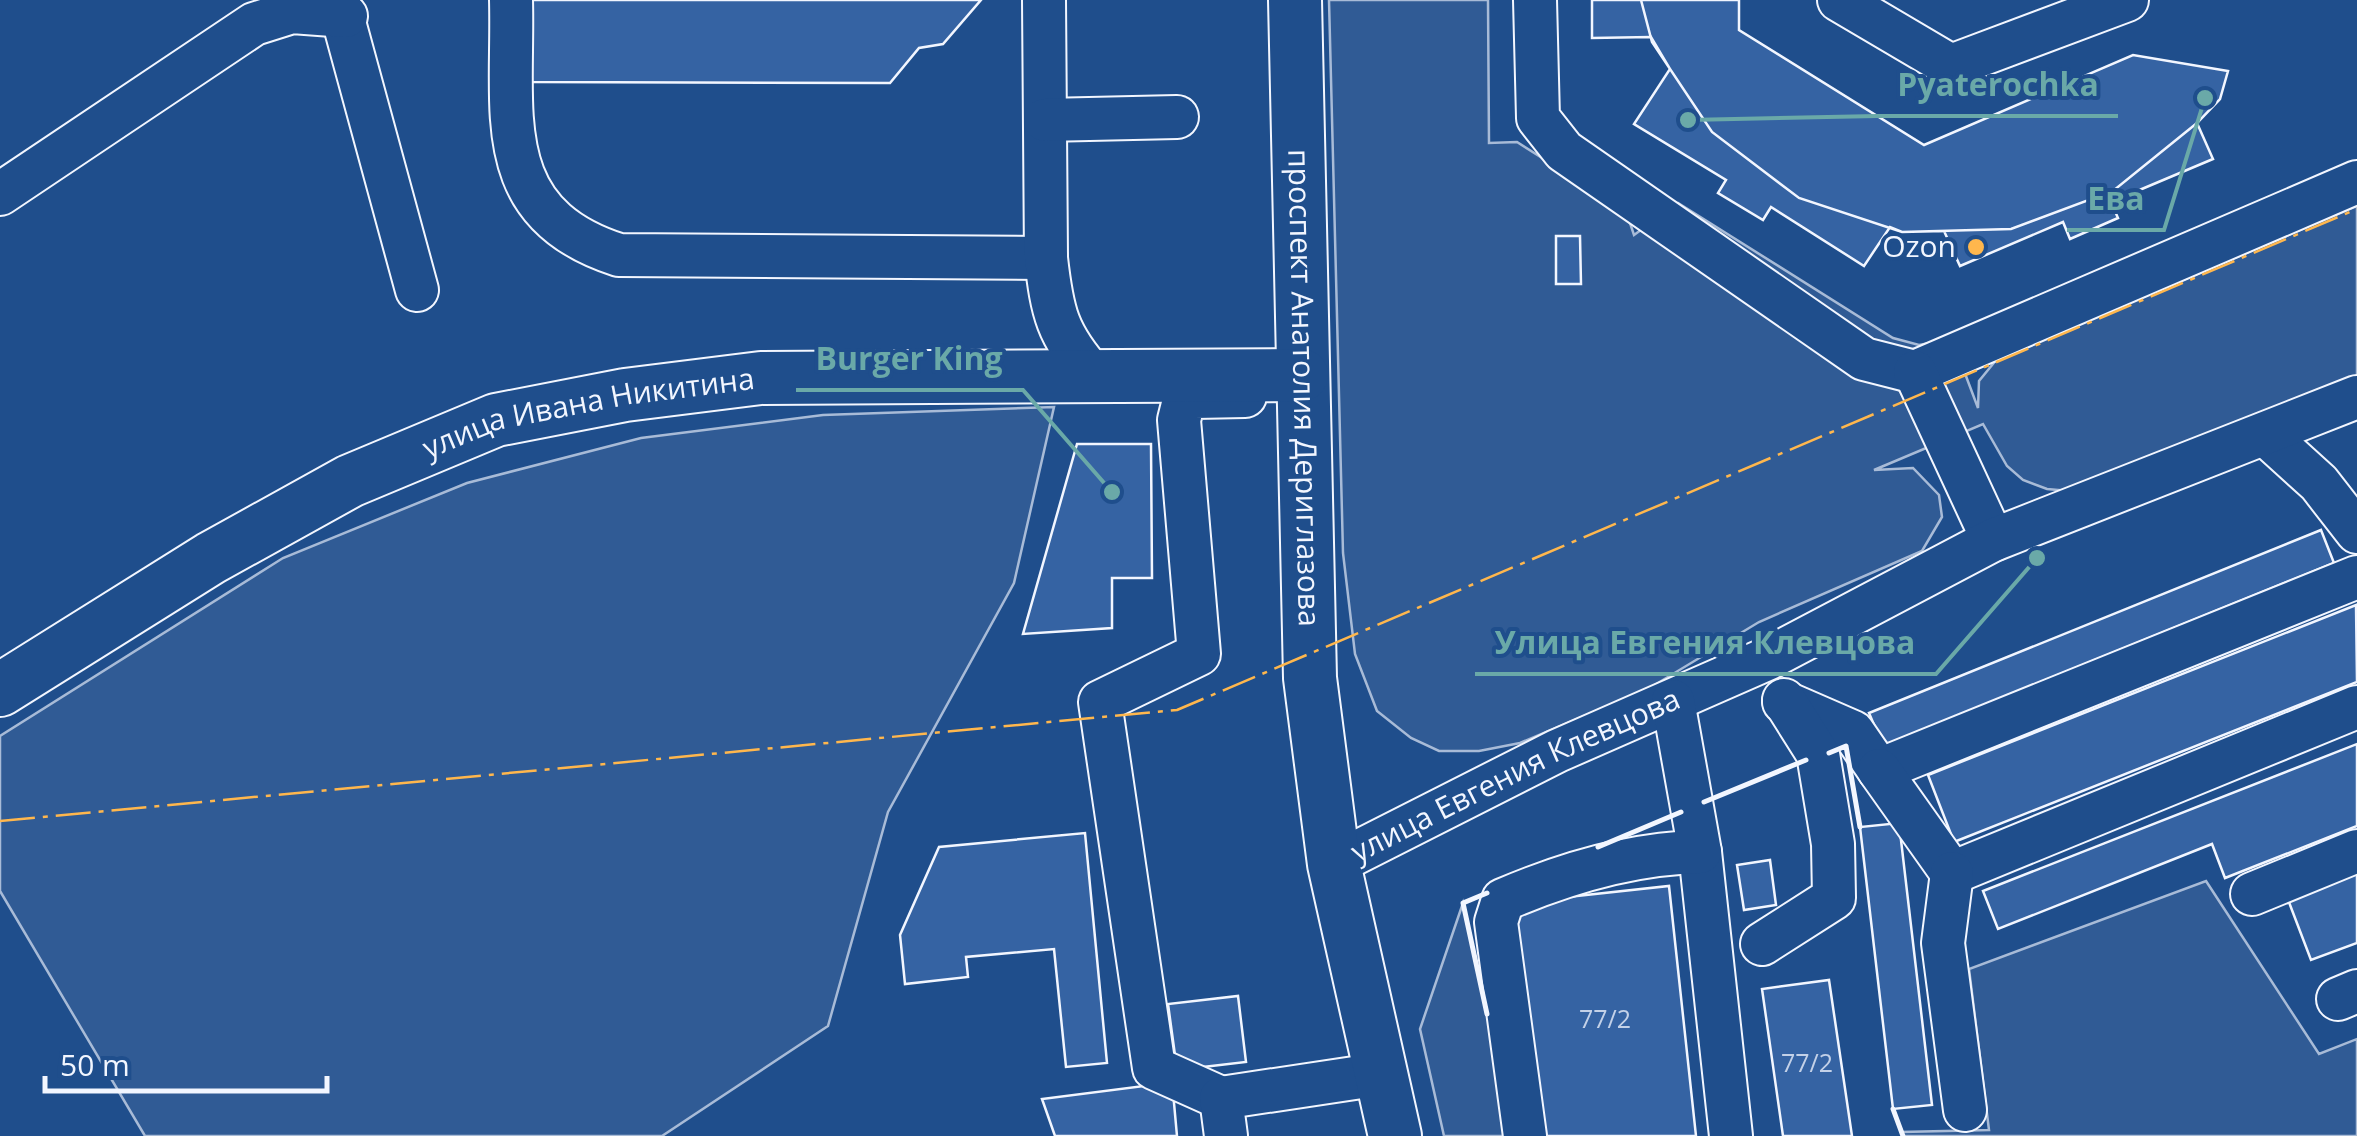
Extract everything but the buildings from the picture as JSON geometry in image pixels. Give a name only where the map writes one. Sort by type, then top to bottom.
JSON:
[{"type":"main road","name":"проспект Анатолия Дериглазова","points":[[1294,0],[1305,592],[1321,772],[1334,864],[1396,1136]]},
{"type":"main road","name":"улица Ивана Никитина","points":[[0,690],[211,558],[350,482],[496,420],[624,394],[761,378],[1094,376],[1302,385]]},
{"type":"street","points":[[511,0],[515,159],[532,199],[580,242],[619,255],[1046,258]]},
{"type":"street","points":[[1044,0],[1046,258],[1051,300],[1066,345],[1094,376]]},
{"type":"street","points":[[1535,0],[1538,118],[1564,151],[1864,359],[1915,372],[2357,182]]},
{"type":"street","points":[[1839,0],[1951,66],[2127,0]]},
{"type":"street","points":[[0,194],[254,24],[292,12],[342,8],[417,290]]},
{"type":"street","points":[[1046,120],[1176,116]]},
{"type":"street","points":[[1915,372],[1993,540]]},
{"type":"street","points":[[1302,385],[1194,397],[1183,404],[1179,420],[1199,654],[1100,702],[1154,1068],[1224,1117],[1381,1074]]},
{"type":"street","name":"улица Евгения Клевцова","points":[[1334,864],[1557,751],[1769,658],[1993,540],[2266,436],[2357,397]]},
{"type":"street","points":[[2266,436],[2320,483],[2357,532]]},
{"type":"street","points":[[1880,770],[2357,576]]},
{"type":"street","points":[[1762,944],[1834,898],[1833,844],[1818,754],[1784,702],[1769,658]]},
{"type":"street","points":[[1673,701],[1700,852],[1731,1136]]},
{"type":"street","points":[[1784,702],[1853,732],[1952,873],[1943,943],[1965,1110]]},
{"type":"street","points":[[1952,873],[2357,707]]},
{"type":"street","points":[[2252,894],[2357,851]]},
{"type":"street","points":[[1525,1136],[1496,922],[1503,900],[1558,876],[1662,853],[1700,852]]},
{"type":"shaded area","points":[[1329,0],[1488,0],[1489,143],[1517,142],[1615,204],[1628,217],[1634,235],[1678,203],[1893,338],[1919,345],[1952,339],[1978,408],[1979,381],[1997,359],[2357,206],[2357,376],[2081,492],[2047,489],[2023,480],[2007,466],[1983,424],[1874,470],[1913,468],[1939,495],[1942,517],[1922,551],[1759,622],[1648,689],[1520,743],[1479,751],[1439,751],[1411,738],[1377,711],[1355,654],[1343,553]]},
{"type":"shaded area","points":[[1054,407],[1014,583],[888,812],[828,1026],[662,1136],[145,1136],[0,891],[0,736],[283,558],[467,483],[641,438],[823,415]]},
{"type":"shaded area","points":[[2206,881],[2319,1054],[2357,1039],[2357,1136],[1903,1136],[1902,1132],[1989,1130],[1969,969]]},
{"type":"shaded area","points":[[1463,903],[1514,1136],[1444,1136],[1420,1029]]},
{"type":"wall","points":[[1829,753],[1846,746],[1860,827]]},
{"type":"wall","points":[[1704,802],[1806,760]]},
{"type":"wall","points":[[1598,847],[1681,812]]},
{"type":"wall","points":[[1487,893],[1463,903],[1487,1014]]},
{"type":"wall","points":[[1893,1109],[1903,1136]]},
{"type":"power","points":[[0,821],[1177,710],[2357,209]]},
{"type":"place","name":"Ева","points":[[2205,98]]},
{"type":"place","name":"Pyaterochka","points":[[1688,120]]},
{"type":"place","name":"Ozon","points":[[1976,247]]},
{"type":"place","name":"Burger King","points":[[1112,492]]},
{"type":"place","name":"Улица Евгения Клевцова","points":[[2037,558]]}]
